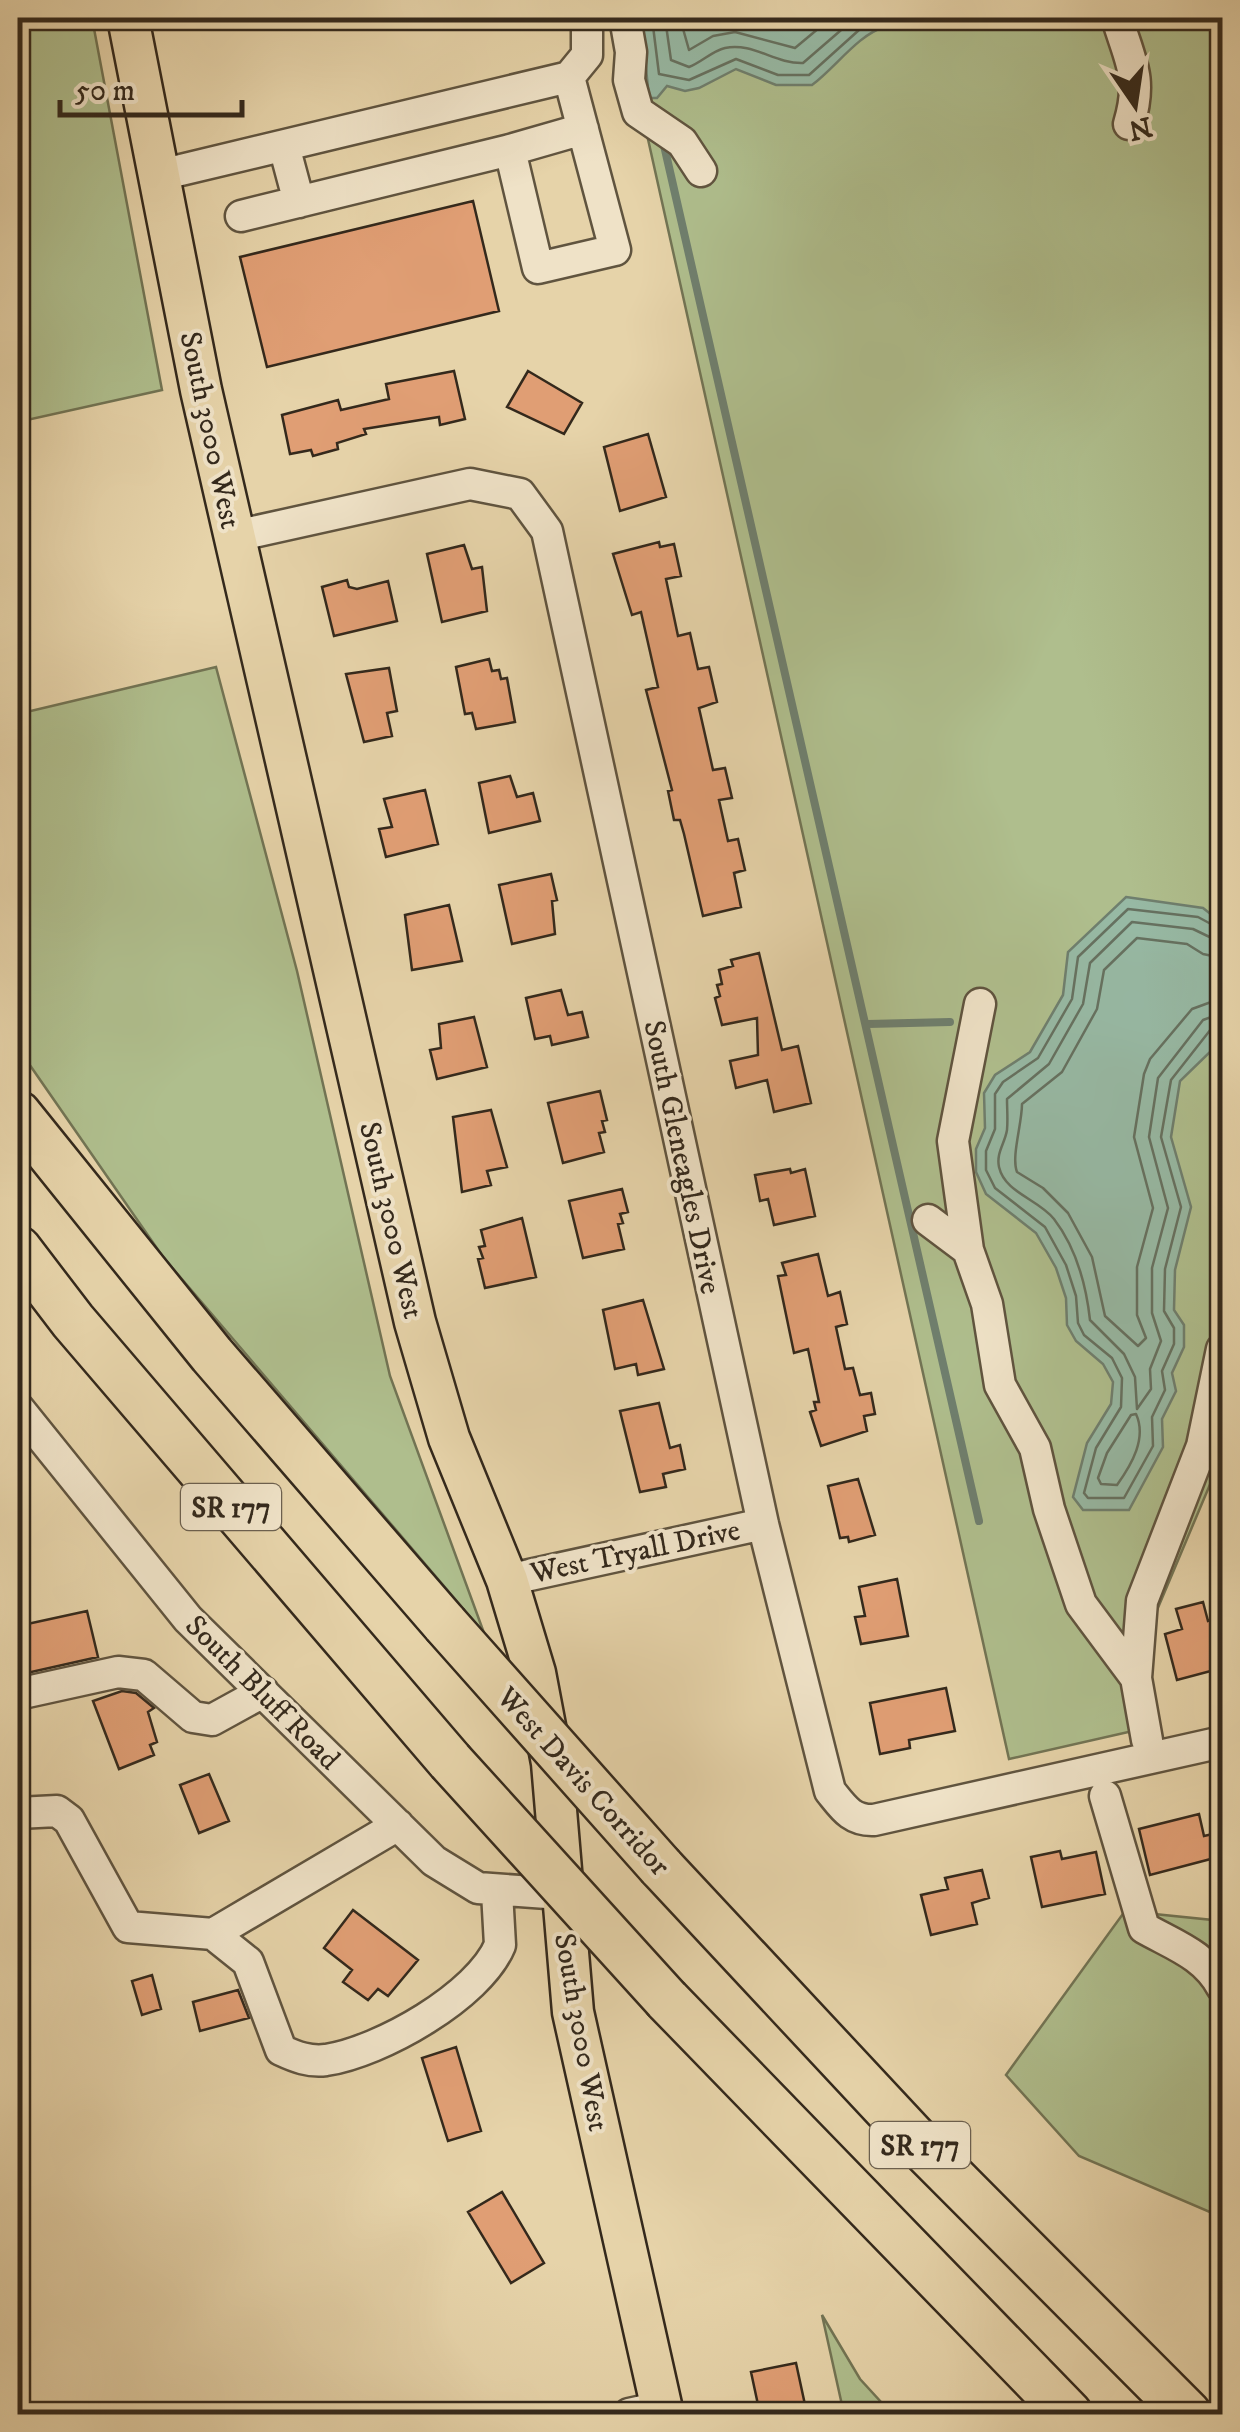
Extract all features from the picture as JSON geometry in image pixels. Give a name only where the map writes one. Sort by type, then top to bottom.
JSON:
[{"type":"highway","points":[[18,1076],[106,1225]]},
{"type":"highway","name":"West Davis Corridor","points":[[18,1114],[345,1512],[661,1867],[926,2152],[1188,2414]]},
{"type":"highway","name":"SR 177","points":[[21,1254],[73,1321],[450,1760],[667,2000],[1069,2414]]},
{"type":"main road","name":"South 3000 West","points":[[128,18],[234,536],[415,1322],[449,1438],[508,1580],[544,1718],[567,1973],[651,2412]]},
{"type":"street","points":[[160,176],[569,77],[588,55],[587,18]]},
{"type":"street","points":[[624,18],[632,52],[629,80],[638,112],[682,142],[701,171]]},
{"type":"street","points":[[1117,18],[1134,65],[1138,94],[1129,124]]},
{"type":"street","points":[[510,150],[538,268],[614,250],[569,77]]},
{"type":"street","points":[[242,216],[583,130]]},
{"type":"street","points":[[284,146],[299,202]]},
{"type":"street","name":"South Gleneagles Drive","points":[[234,536],[470,484],[520,494],[547,531],[763,1524],[830,1791],[853,1817],[874,1820],[1222,1742]]},
{"type":"street","points":[[980,1004],[953,1141],[968,1250],[987,1304],[1000,1386],[1034,1448],[1049,1509],[1081,1604],[1136,1678]]},
{"type":"street","points":[[928,1220],[968,1250]]},
{"type":"street","points":[[1147,1740],[1136,1678],[1142,1601],[1202,1446],[1222,1349]]},
{"type":"street","name":"South Bluff Road","points":[[18,1408],[188,1619],[447,1872],[497,1892],[561,1894]]},
{"type":"street","name":"West Tryall Drive","points":[[508,1580],[763,1524]]},
{"type":"street","points":[[18,1694],[83,1676],[144,1675],[192,1718],[212,1720],[263,1692]]},
{"type":"street","points":[[1105,1796],[1144,1928],[1194,1954],[1214,1972],[1222,1987]]},
{"type":"street","points":[[18,1813],[57,1811],[69,1820],[128,1927],[213,1934],[248,1962],[281,2050],[302,2059],[325,2060],[404,2030],[481,1973],[500,1944],[497,1892]]},
{"type":"street","points":[[213,1934],[398,1825]]},
{"type":"shaded area","points":[[18,18],[92,18],[162,390],[18,422]]},
{"type":"shaded area","points":[[621,18],[1222,18],[1222,1456],[1141,1648],[1146,1728],[1009,1759]]},
{"type":"shaded area","points":[[216,667],[297,971],[390,1376],[484,1633],[163,1257],[18,1048],[18,714]]},
{"type":"shaded area","points":[[1125,1911],[1222,1921],[1222,2223],[1217,2215],[1079,2156],[1006,2075]]},
{"type":"shaded area","points":[[822,2315],[860,2379],[892,2414],[844,2414]]},
{"type":"water","points":[[641,18],[913,18],[874,31],[812,85],[776,85],[736,69],[699,88],[685,91],[667,86],[657,98],[649,98]]},
{"type":"water","points":[[1126,897],[1203,908],[1222,923],[1222,1027],[1211,1051],[1180,1081],[1171,1137],[1191,1207],[1175,1270],[1174,1310],[1184,1325],[1184,1347],[1172,1373],[1176,1391],[1162,1419],[1163,1447],[1129,1510],[1083,1510],[1073,1497],[1087,1443],[1111,1404],[1113,1382],[1103,1364],[1076,1341],[1067,1325],[1066,1298],[1056,1268],[1036,1233],[986,1194],[976,1172],[976,1149],[985,1128],[984,1093],[995,1075],[1030,1052],[1063,995],[1068,952]]},
{"type":"building","points":[[473,201],[499,311],[267,367],[240,257]]},
{"type":"building","points":[[454,371],[465,419],[440,425],[439,417],[364,429],[366,434],[337,443],[338,449],[313,456],[311,450],[290,454],[282,415],[338,400],[341,410],[389,399],[386,384]]},
{"type":"building","points":[[528,371],[582,403],[564,434],[507,407]]},
{"type":"building","points":[[648,434],[666,497],[620,511],[604,447]]},
{"type":"building","points":[[659,542],[660,547],[674,544],[681,576],[666,579],[678,636],[690,633],[698,669],[709,667],[717,702],[699,708],[713,770],[725,768],[732,798],[719,800],[728,841],[738,839],[745,870],[734,873],[741,907],[703,916],[680,820],[674,820],[668,791],[672,790],[646,690],[658,687],[641,612],[632,615],[613,554]]},
{"type":"building","points":[[464,545],[472,569],[482,567],[487,611],[442,622],[427,554]]},
{"type":"building","points":[[347,580],[349,587],[357,589],[388,581],[397,621],[334,636],[322,587]]},
{"type":"building","points":[[489,659],[492,671],[499,670],[501,679],[507,678],[515,722],[476,729],[472,713],[465,714],[456,667]]},
{"type":"building","points":[[389,668],[397,711],[387,713],[392,736],[364,742],[346,674]]},
{"type":"building","points":[[510,776],[517,797],[533,793],[540,821],[489,833],[479,783]]},
{"type":"building","points":[[425,790],[438,844],[386,857],[379,829],[392,827],[384,799]]},
{"type":"building","points":[[551,874],[557,900],[552,901],[555,934],[512,944],[499,885]]},
{"type":"building","points":[[449,905],[462,961],[412,970],[405,915]]},
{"type":"building","points":[[759,953],[782,1050],[798,1046],[811,1103],[774,1112],[767,1080],[736,1088],[730,1061],[758,1055],[757,1018],[722,1025],[715,998],[720,996],[717,985],[722,984],[719,970],[733,966],[731,960]]},
{"type":"building","points":[[561,990],[568,1015],[582,1012],[588,1037],[552,1045],[550,1036],[535,1039],[526,998]]},
{"type":"building","points":[[474,1017],[487,1067],[437,1079],[430,1050],[441,1048],[439,1024]]},
{"type":"building","points":[[600,1091],[607,1120],[602,1121],[605,1132],[599,1133],[604,1152],[563,1163],[548,1103]]},
{"type":"building","points":[[491,1110],[507,1167],[487,1171],[491,1185],[462,1192],[453,1117]]},
{"type":"building","points":[[790,1169],[791,1173],[805,1169],[815,1216],[774,1225],[768,1199],[760,1201],[755,1175]]},
{"type":"building","points":[[622,1189],[628,1212],[620,1214],[623,1223],[618,1224],[624,1249],[583,1258],[569,1201]]},
{"type":"building","points":[[522,1218],[536,1277],[485,1288],[478,1259],[483,1258],[479,1247],[485,1246],[481,1230]]},
{"type":"building","points":[[818,1254],[828,1296],[840,1292],[847,1324],[836,1327],[845,1369],[853,1368],[860,1395],[871,1393],[875,1414],[864,1416],[867,1431],[821,1446],[810,1412],[816,1410],[814,1402],[819,1402],[808,1349],[794,1353],[778,1276],[786,1275],[782,1263]]},
{"type":"building","points":[[643,1300],[664,1369],[638,1375],[636,1364],[615,1369],[603,1310]]},
{"type":"building","points":[[659,1403],[670,1448],[680,1445],[685,1469],[663,1474],[666,1487],[640,1492],[620,1411]]},
{"type":"building","points":[[858,1479],[875,1535],[849,1542],[848,1537],[840,1538],[828,1486]]},
{"type":"building","points":[[897,1579],[908,1636],[861,1644],[855,1617],[865,1616],[859,1587]]},
{"type":"building","points":[[1203,1602],[1208,1621],[1222,1617],[1222,1668],[1177,1680],[1165,1634],[1182,1629],[1176,1609]]},
{"type":"building","points":[[87,1611],[98,1657],[18,1675],[18,1626]]},
{"type":"building","points":[[946,1688],[955,1731],[909,1740],[910,1748],[880,1754],[870,1703]]},
{"type":"building","points":[[122,1691],[136,1693],[154,1708],[148,1712],[157,1742],[150,1745],[154,1755],[119,1769],[93,1701]]},
{"type":"building","points":[[209,1774],[229,1821],[199,1833],[180,1785]]},
{"type":"building","points":[[1199,1814],[1204,1836],[1217,1833],[1222,1856],[1150,1875],[1139,1829]]},
{"type":"building","points":[[1060,1851],[1062,1859],[1096,1852],[1105,1894],[1042,1907],[1031,1857]]},
{"type":"building","points":[[982,1870],[989,1898],[972,1903],[977,1924],[931,1935],[921,1895],[948,1889],[945,1878]]},
{"type":"building","points":[[353,1910],[418,1960],[388,1996],[378,1989],[368,2000],[343,1982],[352,1970],[324,1948]]},
{"type":"building","points":[[152,1975],[161,2009],[142,2015],[132,1981]]},
{"type":"building","points":[[238,1990],[249,2018],[200,2031],[193,2002]]},
{"type":"building","points":[[456,2047],[481,2131],[448,2141],[422,2058]]},
{"type":"building","points":[[502,2192],[544,2263],[511,2283],[468,2212]]},
{"type":"building","points":[[796,2363],[807,2414],[760,2414],[751,2372]]},
{"type":"waterway","points":[[663,141],[979,1521]]},
{"type":"waterway","points":[[868,1024],[950,1022]]}]
